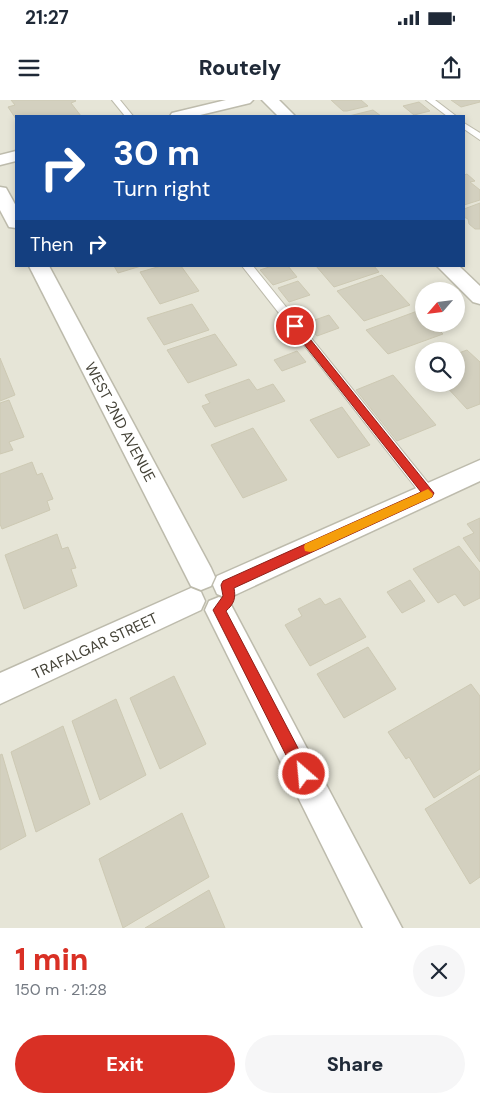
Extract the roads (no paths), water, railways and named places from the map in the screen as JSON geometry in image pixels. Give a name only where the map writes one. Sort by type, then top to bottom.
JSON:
[{"type":"street","points":[[182,115],[245,100]]},
{"type":"street","points":[[270,100],[286,115]]},
{"type":"street","points":[[0,160],[15,156]]},
{"type":"street","points":[[0,192],[15,221]]},
{"type":"street","name":"WEST 2ND AVENUE","points":[[40,267],[383,928]]},
{"type":"street","points":[[448,267],[480,297]]},
{"type":"street","name":"TRAFALGAR STREET","points":[[0,689],[480,470]]},
{"type":"lane","points":[[116,100],[128,115]]},
{"type":"lane","points":[[430,100],[451,115]]},
{"type":"lane","points":[[465,126],[480,137]]},
{"type":"lane","points":[[248,267],[428,493]]}]
